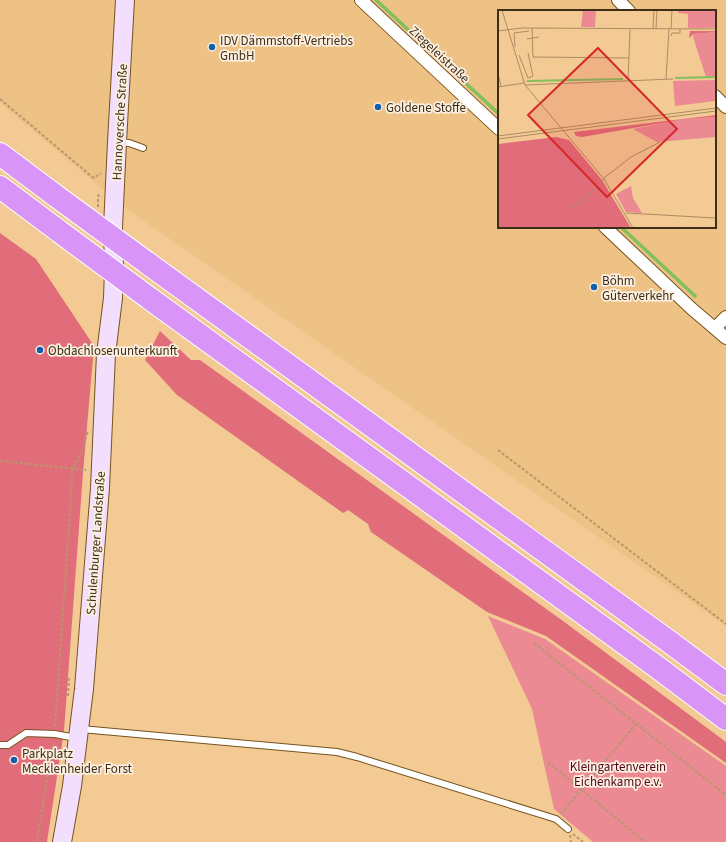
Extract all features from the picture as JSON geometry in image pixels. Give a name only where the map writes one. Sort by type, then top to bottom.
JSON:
[{"type":"highway","points":[[0,154],[726,684]]},
{"type":"highway","points":[[0,187],[149,298],[650,662],[726,719]]},
{"type":"main road","name":"Hannoversche Straße","points":[[113,243],[125,0]]},
{"type":"main road","name":"Schulenburger Landstraße","points":[[62,842],[68,812],[84,689],[100,488],[106,354],[113,298],[113,243]]},
{"type":"street","name":"Ziegeleistraße","points":[[361,0],[498,127]]},
{"type":"street","points":[[618,0],[628,10]]},
{"type":"street","points":[[716,97],[726,107]]},
{"type":"street","points":[[606,228],[692,309],[726,338]]},
{"type":"street","points":[[715,328],[726,317]]},
{"type":"lane","points":[[117,142],[129,143],[143,148]]},
{"type":"lane","points":[[0,744],[8,745],[26,733],[78,734],[336,752],[357,757],[556,819],[568,829]]},
{"type":"path","points":[[0,99],[94,178],[106,170]]},
{"type":"path","points":[[37,842],[55,734],[72,468],[80,454],[89,426]]},
{"type":"path","points":[[498,450],[726,624]]},
{"type":"path","points":[[0,461],[86,470]]},
{"type":"path","points":[[534,643],[726,795]]},
{"type":"path","points":[[556,819],[636,724]]},
{"type":"path","points":[[548,762],[645,842]]},
{"type":"path","points":[[568,829],[583,842]]},
{"type":"shaded area","points":[[0,0],[726,0],[726,626],[124,207],[0,103]]},
{"type":"shaded area","points":[[0,233],[36,259],[94,346],[64,731],[47,842],[0,842]]},
{"type":"shaded area","points":[[160,331],[191,360],[200,360],[563,621],[726,742],[726,763],[546,636],[487,612],[371,532],[368,524],[348,510],[343,513],[177,395],[145,360]]},
{"type":"green space","name":"Kleingartenverein Eichenkamp e.v.","points":[[488,616],[545,639],[726,766],[726,842],[593,842],[554,809],[532,709]]},
{"type":"waterway","points":[[376,0],[498,113]]},
{"type":"waterway","points":[[622,228],[695,296]]},
{"type":"place","name":"IDV Dämmstoff-Vertriebs GmbH","points":[[212,47]]},
{"type":"place","name":"Goldene Stoffe","points":[[378,107]]},
{"type":"place","name":"Böhm Güterverkehr","points":[[594,287]]},
{"type":"place","name":"Obdachlosenunterkunft","points":[[40,350]]},
{"type":"place","name":"Parkplatz Mecklenheider Forst","points":[[14,760]]}]
